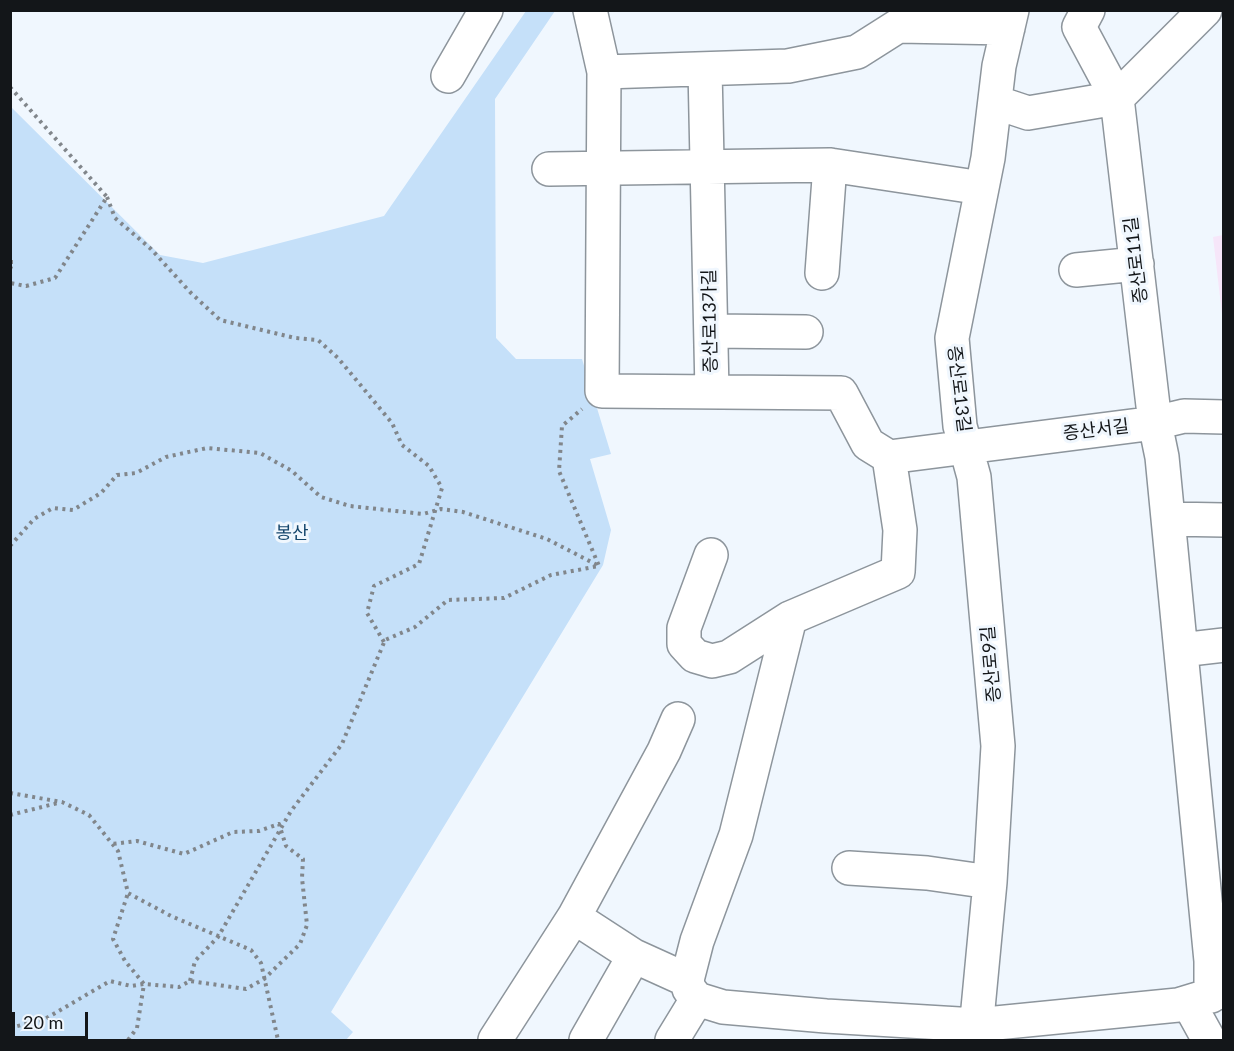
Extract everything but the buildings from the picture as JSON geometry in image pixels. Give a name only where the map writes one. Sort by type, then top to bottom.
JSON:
[{"type":"street","points":[[448,76],[486,10]]},
{"type":"street","points":[[590,10],[604,72],[602,391]]},
{"type":"street","points":[[1088,10],[1079,27],[1117,98]]},
{"type":"street","points":[[995,102],[1028,113],[1117,98],[1205,10]]},
{"type":"street","name":"증산로13길","points":[[604,72],[788,66],[857,52],[898,26],[1010,20],[999,66],[982,188],[952,338],[960,426],[968,446],[889,457]]},
{"type":"street","name":"증산로13가길","points":[[602,391],[712,392],[705,69]]},
{"type":"street","name":"증산로11길","points":[[1117,98],[1155,423]]},
{"type":"street","points":[[822,273],[830,165]]},
{"type":"street","points":[[549,169],[830,165],[982,188]]},
{"type":"street","points":[[1076,270],[1137,264]]},
{"type":"street","points":[[711,331],[806,332]]},
{"type":"street","points":[[711,555],[684,628],[684,644],[695,656],[712,660],[729,657],[790,618],[898,572],[900,530],[889,457],[868,444],[841,393],[712,392]]},
{"type":"street","name":"증산서길","points":[[968,446],[1155,423],[1184,416],[1224,417]]},
{"type":"street","points":[[1155,423],[1162,457],[1211,961],[1208,996],[1209,1041]]},
{"type":"street","name":"증산로9길","points":[[968,446],[974,477],[998,746],[990,882],[975,1033]]},
{"type":"street","points":[[1168,519],[1224,520]]},
{"type":"street","points":[[672,1041],[702,995],[697,941],[736,835],[790,618]]},
{"type":"street","points":[[1181,650],[1224,645]]},
{"type":"street","points":[[495,1041],[574,917],[664,751],[678,718]]},
{"type":"street","points":[[849,868],[927,873],[990,882]]},
{"type":"street","points":[[574,917],[634,956],[702,995],[825,1028],[975,1033],[1208,996]]},
{"type":"street","points":[[585,1041],[634,956]]},
{"type":"path","points":[[10,87],[107,197],[115,218],[151,249],[190,292],[220,320],[295,338],[318,340],[338,358],[392,423],[402,445],[429,466],[442,488],[418,564],[374,586],[367,613],[384,642]]},
{"type":"path","points":[[10,283],[26,286],[55,279],[107,197]]},
{"type":"path","points":[[10,262],[13,262],[10,269]]},
{"type":"path","points":[[599,566],[559,471],[562,426],[602,391]]},
{"type":"path","points":[[10,546],[34,519],[53,508],[73,510],[101,493],[117,475],[136,473],[166,457],[207,448],[260,453],[292,471],[321,497],[350,506],[423,514],[435,511],[463,512],[547,539],[599,566]]},
{"type":"path","points":[[190,981],[195,962],[218,937],[291,811],[342,744],[384,642],[415,627],[448,600],[504,598],[551,575],[599,566]]},
{"type":"path","points":[[10,793],[62,802],[89,815],[118,851],[128,893],[113,939],[125,961],[144,984],[137,1028],[128,1041]]},
{"type":"path","points":[[10,815],[62,802]]},
{"type":"path","points":[[10,1029],[45,1018],[110,981],[131,986],[144,984],[179,987],[190,981],[246,989],[264,979],[300,944],[307,925],[302,878],[303,859],[286,846],[279,824],[259,831],[233,832],[184,854],[137,841],[112,844]]},
{"type":"path","points":[[128,893],[171,916],[251,950],[261,963],[278,1041]]},
{"type":"shaded area","points":[[1224,235],[1223,323],[1213,237]]},
{"type":"green space","name":"봉산","points":[[526,11],[555,11],[495,99],[496,338],[516,359],[582,359],[611,454],[590,459],[611,530],[603,565],[331,1012],[353,1032],[346,1040],[11,1040],[10,106],[160,255],[203,263],[384,216]]}]
